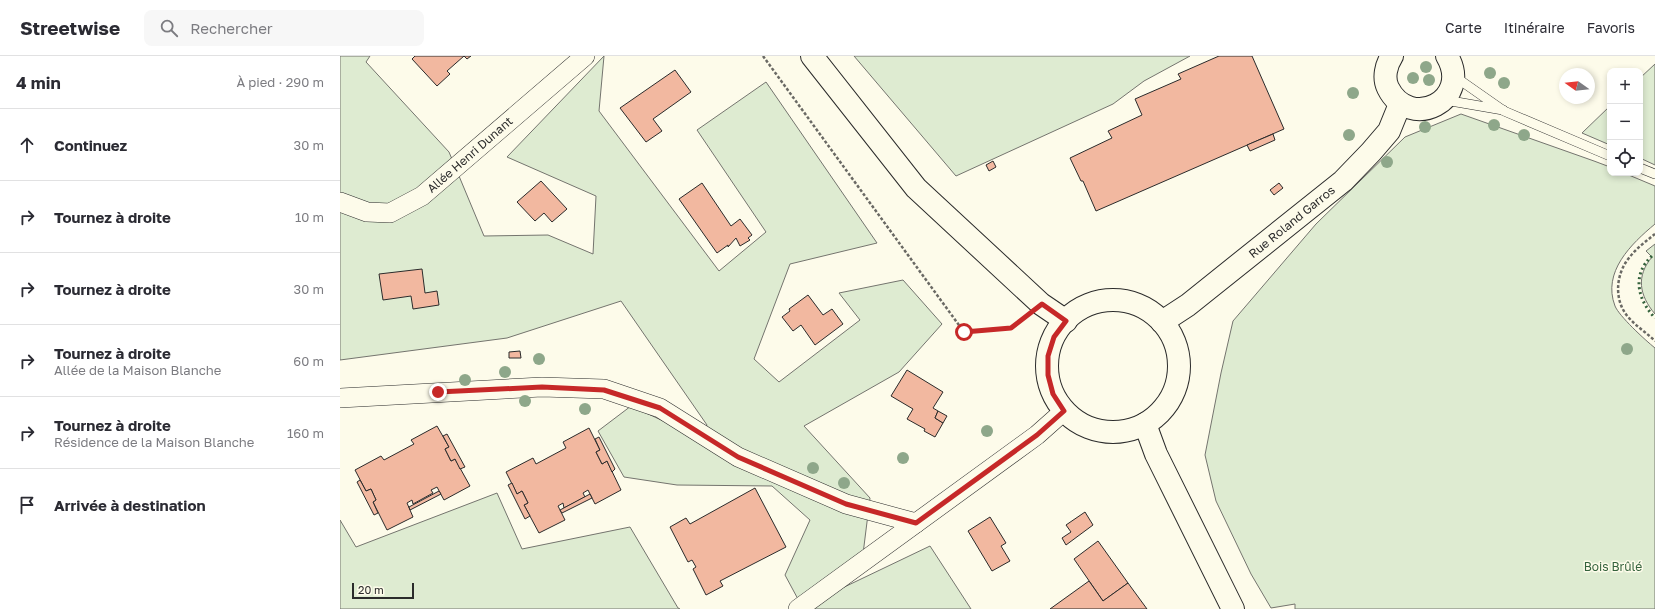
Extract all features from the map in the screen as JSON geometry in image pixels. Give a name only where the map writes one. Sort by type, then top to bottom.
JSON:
[{"type":"main road","points":[[812,56],[916,188],[1042,304],[1066,321]]},
{"type":"main road","points":[[1385,58],[1387,85],[1392,96],[1400,104],[1411,109],[1423,110],[1434,107],[1444,100],[1453,85],[1454,76],[1452,65],[1448,56]]},
{"type":"main road","name":"Rue Roland Garros","points":[[1162,322],[1188,306],[1343,181],[1389,131],[1400,104]]},
{"type":"main road","points":[[1104,301],[1125,301],[1146,308],[1162,322],[1173,338],[1179,358],[1178,377],[1172,396],[1161,412],[1145,424],[1124,431],[1102,431],[1082,424],[1064,411],[1053,394],[1048,375],[1048,356],[1054,337],[1066,321],[1083,308],[1104,301]]},
{"type":"main road","points":[[1145,424],[1156,454],[1232,609]]},
{"type":"street","name":"Allée Henri Dunant","points":[[340,202],[367,212],[390,213],[422,196],[586,56]]},
{"type":"street","points":[[340,398],[542,387],[604,390],[660,408],[738,457],[846,504],[916,523]]},
{"type":"street","points":[[798,609],[1037,435],[1064,411]]},
{"type":"lane","points":[[1454,76],[1504,111],[1607,155]]},
{"type":"lane","points":[[1444,100],[1504,111]]},
{"type":"lane","points":[[1643,169],[1655,174]]},
{"type":"path","points":[[763,56],[964,332],[1011,328],[1042,304]]},
{"type":"path","points":[[1655,234],[1634,252],[1626,263],[1619,282],[1618,290],[1622,308],[1629,318],[1655,341]]},
{"type":"green space","points":[[340,56],[370,56],[366,62],[449,152],[484,236],[548,235],[593,254],[596,196],[507,157],[604,56],[599,111],[719,271],[766,232],[697,130],[766,82],[877,243],[790,264],[754,359],[779,382],[860,320],[839,293],[903,280],[942,324],[899,372],[804,426],[870,498],[863,554],[799,601],[785,575],[810,520],[772,486],[677,485],[624,477],[598,431],[631,406],[700,438],[707,425],[621,301],[507,338],[340,360]]},
{"type":"green space","points":[[854,56],[1190,56],[1144,81],[1113,104],[956,176]]},
{"type":"green space","points":[[1655,64],[1655,165],[1643,159],[1643,75]]},
{"type":"green space","points":[[1607,109],[1607,144],[1582,133]]},
{"type":"green space","name":"Bois Brûlé","points":[[1461,114],[1607,166],[1607,176],[1631,176],[1655,186],[1655,224],[1637,240],[1621,260],[1612,282],[1612,294],[1617,310],[1639,334],[1655,348],[1655,609],[1295,609],[1295,604],[1271,608],[1251,574],[1216,501],[1205,455],[1233,321],[1316,224],[1405,137]]},
{"type":"green space","points":[[1655,244],[1655,314],[1643,293],[1642,278],[1643,271],[1652,257],[1646,251]]},
{"type":"green space","points":[[497,493],[522,549],[630,527],[680,609],[340,609],[340,520],[356,547]]},
{"type":"green space","points":[[930,546],[971,609],[800,609],[813,602]]},
{"type":"building","points":[[415,56],[464,56],[447,71],[450,74],[437,86],[412,59]]},
{"type":"building","points":[[464,56],[471,56],[467,59]]},
{"type":"building","points":[[1219,56],[1252,56],[1284,129],[1096,211],[1083,181],[1081,181],[1070,158],[1112,138],[1108,131],[1142,115],[1135,99],[1181,79],[1178,74]]},
{"type":"building","points":[[675,70],[691,92],[653,119],[662,131],[646,142],[620,108]]},
{"type":"building","points":[[1273,134],[1275,140],[1250,151],[1247,145]]},
{"type":"building","points":[[993,161],[996,167],[989,171],[986,165]]},
{"type":"building","points":[[541,181],[567,209],[552,222],[544,213],[535,221],[517,202]]},
{"type":"building","points":[[702,183],[731,226],[740,219],[752,235],[748,238],[750,240],[740,246],[736,238],[728,247],[728,245],[717,253],[679,199]]},
{"type":"building","points":[[1279,183],[1283,188],[1274,195],[1270,190]]},
{"type":"building","points":[[422,269],[425,293],[437,291],[439,305],[413,309],[411,296],[383,300],[379,274]]},
{"type":"building","points":[[808,295],[823,315],[832,309],[843,324],[815,345],[801,325],[793,331],[782,317],[790,311],[789,309]]},
{"type":"building","points":[[520,351],[521,358],[509,358],[509,352]]},
{"type":"building","points":[[907,370],[943,392],[933,408],[938,411],[935,418],[943,423],[935,437],[924,431],[925,429],[907,419],[913,409],[891,396]]},
{"type":"building","points":[[938,411],[947,416],[943,423],[935,418]]},
{"type":"building","points":[[437,426],[449,447],[445,449],[451,461],[455,459],[470,486],[444,500],[437,487],[431,490],[433,493],[413,504],[412,500],[407,503],[413,517],[387,530],[373,502],[376,500],[371,489],[366,491],[355,470],[381,456],[384,460],[414,444],[411,440]]},
{"type":"building","points":[[589,428],[600,450],[596,452],[602,464],[607,461],[621,490],[595,504],[588,490],[583,493],[585,497],[564,508],[563,503],[558,506],[565,520],[539,533],[524,505],[528,503],[522,491],[517,494],[506,472],[533,458],[536,464],[566,448],[563,442]]},
{"type":"building","points":[[447,434],[465,467],[460,469],[455,459],[451,461],[445,449],[449,447],[443,436]]},
{"type":"building","points":[[599,437],[615,469],[612,472],[607,461],[602,464],[596,452],[600,450],[595,439]]},
{"type":"building","points":[[360,480],[366,491],[371,489],[376,500],[373,502],[378,513],[374,515],[357,482]]},
{"type":"building","points":[[512,483],[517,494],[522,491],[528,503],[524,505],[530,516],[525,519],[508,485]]},
{"type":"building","points":[[755,488],[786,547],[720,581],[723,586],[706,595],[693,569],[696,567],[692,560],[688,562],[670,527],[686,518],[690,524]]},
{"type":"building","points":[[439,491],[441,494],[410,510],[409,507]]},
{"type":"building","points":[[590,494],[592,498],[562,513],[560,510]]},
{"type":"building","points":[[1085,512],[1093,525],[1066,545],[1062,538],[1071,532],[1066,525]]},
{"type":"building","points":[[990,517],[1006,543],[1001,546],[1010,561],[992,571],[968,531]]},
{"type":"building","points":[[1098,541],[1128,583],[1103,601],[1074,559]]},
{"type":"building","points":[[1089,581],[1103,601],[1128,583],[1147,609],[1050,609]]},
{"type":"hedge","points":[[1652,256],[1645,263],[1641,271],[1639,287],[1644,303],[1655,318]]},
{"type":"route","points":[[438,392],[542,387],[604,390],[660,408],[738,457],[846,504],[916,523],[1037,435],[1064,411],[1053,394],[1048,375],[1048,356],[1054,337],[1066,321],[1042,304],[1011,328],[964,332]]}]
